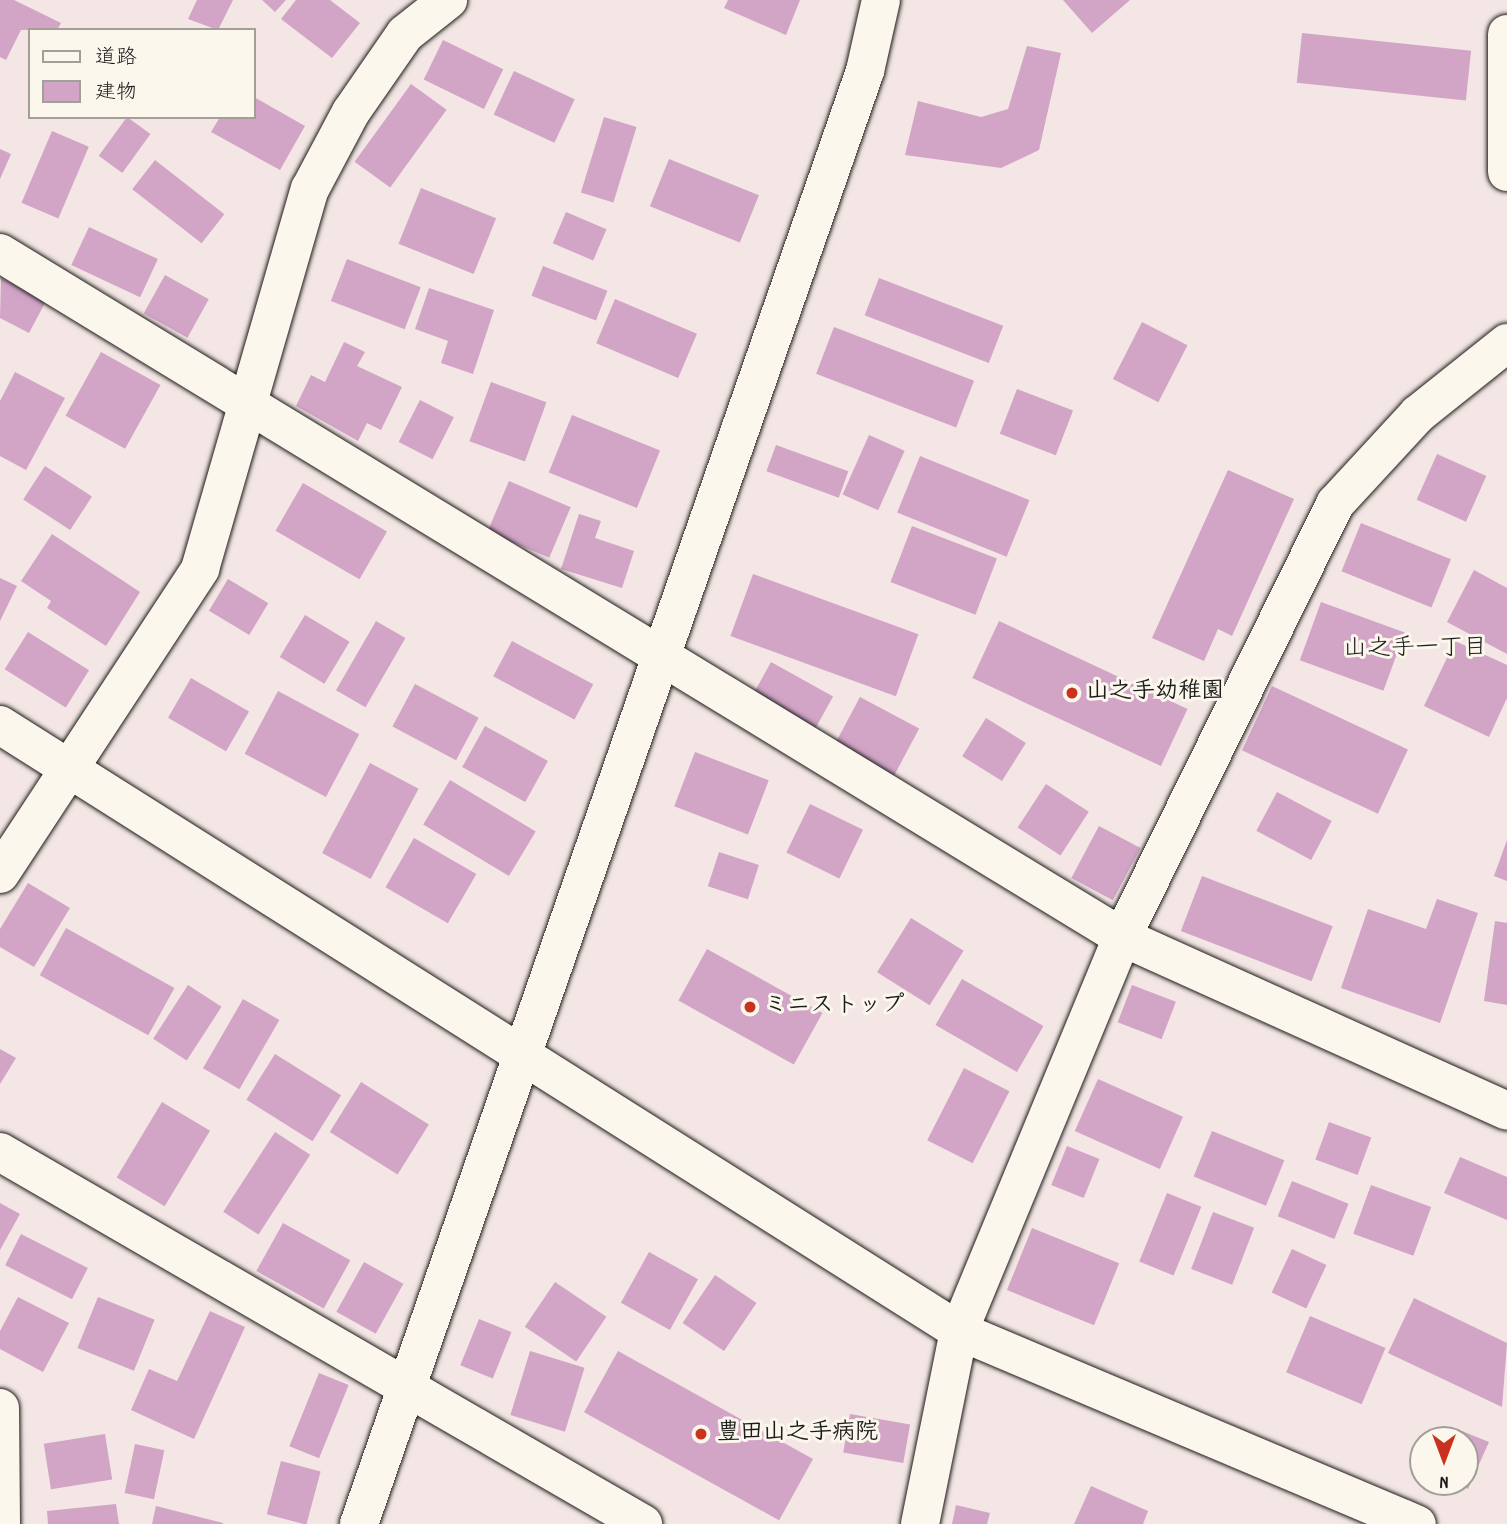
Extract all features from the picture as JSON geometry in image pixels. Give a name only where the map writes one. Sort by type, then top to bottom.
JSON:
[{"type":"street","points":[[0,874],[200,569],[310,189],[351,112],[405,34],[448,0]]},
{"type":"street","points":[[359,1524],[411,1386],[865,71],[881,0]]},
{"type":"street","points":[[1507,34],[1507,172]]},
{"type":"street","points":[[0,253],[1122,937],[1507,1111]]},
{"type":"street","points":[[919,1524],[959,1331],[1122,937],[1335,504],[1418,414],[1507,343]]},
{"type":"street","points":[[0,724],[526,1054],[959,1331],[1417,1524]]},
{"type":"street","points":[[0,1152],[411,1386],[643,1524]]},
{"type":"street","points":[[0,1408],[1,1524]]},
{"type":"building","points":[[0,0],[14,0],[61,23],[58,28],[21,30],[6,60],[0,57]]},
{"type":"building","points":[[197,0],[233,0],[219,28],[188,19]]},
{"type":"building","points":[[262,0],[286,0],[275,12]]},
{"type":"building","points":[[296,0],[330,0],[360,23],[332,58],[281,19]]},
{"type":"building","points":[[728,0],[800,0],[786,35],[724,8]]},
{"type":"building","points":[[1063,0],[1130,0],[1092,33]]},
{"type":"building","points":[[1302,33],[1471,51],[1466,100],[1297,83]]},
{"type":"building","points":[[443,40],[503,69],[484,109],[424,80]]},
{"type":"building","points":[[1027,46],[1061,53],[1039,150],[1001,168],[905,155],[918,101],[981,117],[1008,109]]},
{"type":"building","points":[[514,71],[575,99],[554,143],[494,115]]},
{"type":"building","points":[[411,84],[447,110],[390,188],[355,162]]},
{"type":"building","points":[[256,98],[305,126],[280,170],[211,132],[219,119],[256,119]]},
{"type":"building","points":[[604,117],[637,127],[613,202],[581,193]]},
{"type":"building","points":[[126,119],[130,119],[150,134],[122,173],[99,156]]},
{"type":"building","points":[[52,131],[89,147],[58,218],[22,203]]},
{"type":"building","points":[[0,149],[11,154],[0,179]]},
{"type":"building","points":[[669,159],[759,195],[740,243],[650,206]]},
{"type":"building","points":[[155,160],[224,214],[202,243],[132,189]]},
{"type":"building","points":[[421,188],[496,218],[474,274],[399,244]]},
{"type":"building","points":[[566,212],[607,229],[593,260],[553,243]]},
{"type":"building","points":[[89,227],[158,259],[140,297],[71,265]]},
{"type":"building","points":[[347,259],[421,287],[405,329],[331,301]]},
{"type":"building","points":[[543,266],[607,291],[596,321],[532,296]]},
{"type":"building","points":[[165,275],[209,299],[187,338],[144,313]]},
{"type":"building","points":[[1,278],[46,301],[29,333],[0,318]]},
{"type":"building","points":[[879,278],[1003,326],[989,363],[865,315]]},
{"type":"building","points":[[429,288],[494,310],[473,374],[441,363],[448,341],[415,329]]},
{"type":"building","points":[[615,299],[697,334],[678,378],[596,343]]},
{"type":"building","points":[[1142,322],[1187,345],[1158,402],[1113,379]]},
{"type":"building","points":[[834,327],[974,381],[956,427],[816,374]]},
{"type":"building","points":[[344,342],[365,352],[357,366],[402,387],[381,430],[367,423],[358,441],[296,406],[311,375],[325,382]]},
{"type":"building","points":[[101,352],[160,385],[125,449],[66,416]]},
{"type":"building","points":[[15,372],[65,398],[26,470],[0,456],[0,401]]},
{"type":"building","points":[[491,382],[546,402],[525,461],[469,441]]},
{"type":"building","points":[[1017,389],[1073,411],[1056,455],[1000,434]]},
{"type":"building","points":[[420,400],[454,417],[433,459],[399,442]]},
{"type":"building","points":[[572,415],[660,451],[637,508],[549,472]]},
{"type":"building","points":[[869,435],[905,451],[878,510],[843,494]]},
{"type":"building","points":[[776,445],[848,471],[839,498],[766,471]]},
{"type":"building","points":[[1437,454],[1486,476],[1466,522],[1417,500]]},
{"type":"building","points":[[920,456],[1029,500],[1007,557],[897,513]]},
{"type":"building","points":[[45,466],[92,496],[70,530],[23,500]]},
{"type":"building","points":[[1228,470],[1294,499],[1232,636],[1218,629],[1204,661],[1152,638]]},
{"type":"building","points":[[509,481],[571,507],[549,558],[488,532]]},
{"type":"building","points":[[303,483],[387,532],[360,579],[276,531]]},
{"type":"building","points":[[579,514],[601,521],[595,538],[634,551],[622,588],[561,569]]},
{"type":"building","points":[[1361,523],[1451,559],[1431,608],[1342,571]]},
{"type":"building","points":[[912,526],[997,559],[975,615],[890,582]]},
{"type":"building","points":[[52,534],[140,592],[106,646],[47,608],[51,601],[21,581]]},
{"type":"building","points":[[1474,570],[1507,588],[1507,654],[1447,622]]},
{"type":"building","points":[[753,574],[918,634],[896,696],[730,636]]},
{"type":"building","points":[[0,578],[17,586],[0,621]]},
{"type":"building","points":[[228,579],[268,603],[249,635],[209,611]]},
{"type":"building","points":[[1321,602],[1405,632],[1383,691],[1300,660]]},
{"type":"building","points":[[305,615],[350,642],[324,684],[280,657]]},
{"type":"building","points":[[376,621],[405,638],[365,707],[336,690]]},
{"type":"building","points":[[999,621],[1188,709],[1161,766],[972,678]]},
{"type":"building","points":[[28,632],[89,670],[66,707],[5,669]]},
{"type":"building","points":[[512,641],[593,684],[574,720],[493,676]]},
{"type":"building","points":[[1455,641],[1507,665],[1507,698],[1489,737],[1424,706]]},
{"type":"building","points":[[771,662],[833,696],[815,729],[753,694]]},
{"type":"building","points":[[191,678],[249,712],[226,751],[168,718]]},
{"type":"building","points":[[415,684],[479,718],[456,760],[392,726]]},
{"type":"building","points":[[1272,686],[1408,749],[1378,814],[1242,750]]},
{"type":"building","points":[[278,691],[359,734],[326,797],[245,754]]},
{"type":"building","points":[[860,697],[919,728],[892,779],[833,747]]},
{"type":"building","points":[[986,718],[1026,743],[1002,781],[962,756]]},
{"type":"building","points":[[485,726],[548,761],[525,802],[462,767]]},
{"type":"building","points":[[695,752],[769,780],[748,834],[674,806]]},
{"type":"building","points":[[370,763],[419,789],[371,879],[322,853]]},
{"type":"building","points":[[450,780],[536,832],[509,876],[423,825]]},
{"type":"building","points":[[1046,784],[1089,812],[1060,855],[1018,828]]},
{"type":"building","points":[[1277,792],[1332,821],[1311,860],[1256,831]]},
{"type":"building","points":[[810,804],[863,830],[839,878],[786,853]]},
{"type":"building","points":[[1099,826],[1140,848],[1113,900],[1071,878]]},
{"type":"building","points":[[414,838],[476,874],[448,923],[386,887]]},
{"type":"building","points":[[1507,840],[1507,881],[1494,876]]},
{"type":"building","points":[[719,852],[759,865],[748,899],[708,886]]},
{"type":"building","points":[[1202,876],[1333,926],[1312,981],[1181,931]]},
{"type":"building","points":[[28,883],[70,908],[34,967],[0,947],[0,929]]},
{"type":"building","points":[[1437,899],[1478,913],[1440,1023],[1341,988],[1368,909],[1426,929]]},
{"type":"building","points":[[911,918],[964,951],[930,1005],[877,972]]},
{"type":"building","points":[[1495,921],[1507,923],[1507,1005],[1484,1001]]},
{"type":"building","points":[[66,928],[174,988],[148,1035],[40,975]]},
{"type":"building","name":"ミニストップ","points":[[707,949],[822,1013],[794,1065],[678,1001]]},
{"type":"building","points":[[962,979],[1043,1026],[1017,1072],[936,1025]]},
{"type":"building","points":[[188,985],[222,1007],[187,1060],[153,1039]]},
{"type":"building","points":[[1132,985],[1176,1002],[1162,1039],[1118,1022]]},
{"type":"building","points":[[243,999],[279,1020],[239,1089],[203,1068]]},
{"type":"building","points":[[0,1049],[16,1058],[0,1084]]},
{"type":"building","points":[[275,1054],[341,1095],[313,1141],[246,1100]]},
{"type":"building","points":[[964,1068],[1009,1091],[973,1163],[927,1140]]},
{"type":"building","points":[[1098,1079],[1183,1117],[1160,1169],[1075,1131]]},
{"type":"building","points":[[361,1082],[429,1124],[398,1174],[330,1132]]},
{"type":"building","points":[[162,1102],[210,1131],[165,1206],[117,1177]]},
{"type":"building","points":[[1329,1122],[1371,1137],[1358,1175],[1315,1160]]},
{"type":"building","points":[[1212,1131],[1284,1160],[1266,1206],[1194,1176]]},
{"type":"building","points":[[275,1132],[310,1155],[258,1235],[223,1212]]},
{"type":"building","points":[[1067,1146],[1099,1159],[1084,1198],[1051,1185]]},
{"type":"building","points":[[1460,1157],[1507,1177],[1507,1220],[1444,1193]]},
{"type":"building","points":[[1292,1181],[1349,1204],[1334,1239],[1278,1216]]},
{"type":"building","points":[[1371,1185],[1431,1207],[1413,1256],[1353,1234]]},
{"type":"building","points":[[1167,1193],[1201,1207],[1174,1275],[1139,1262]]},
{"type":"building","points":[[0,1203],[20,1214],[0,1250]]},
{"type":"building","points":[[1213,1212],[1254,1228],[1232,1285],[1191,1269]]},
{"type":"building","points":[[283,1223],[350,1260],[324,1308],[256,1271]]},
{"type":"building","points":[[1032,1228],[1119,1263],[1094,1325],[1007,1290]]},
{"type":"building","points":[[21,1234],[88,1268],[72,1299],[5,1265]]},
{"type":"building","points":[[1292,1249],[1326,1265],[1306,1309],[1272,1293]]},
{"type":"building","points":[[649,1252],[698,1279],[670,1330],[621,1303]]},
{"type":"building","points":[[364,1262],[403,1284],[376,1334],[336,1312]]},
{"type":"building","points":[[715,1275],[756,1303],[724,1351],[683,1323]]},
{"type":"building","points":[[555,1282],[606,1317],[576,1361],[525,1327]]},
{"type":"building","points":[[18,1297],[69,1323],[43,1372],[0,1349],[0,1331]]},
{"type":"building","points":[[98,1297],[155,1320],[134,1371],[77,1348]]},
{"type":"building","points":[[1414,1298],[1507,1343],[1502,1407],[1388,1353]]},
{"type":"building","points":[[210,1311],[245,1327],[194,1439],[131,1410],[149,1369],[177,1381]]},
{"type":"building","points":[[1310,1316],[1385,1348],[1362,1404],[1286,1372]]},
{"type":"building","points":[[479,1319],[511,1332],[493,1378],[460,1365]]},
{"type":"building","points":[[530,1351],[585,1368],[565,1432],[510,1415]]},
{"type":"building","points":[[618,1351],[813,1459],[779,1520],[584,1412]]},
{"type":"building","points":[[319,1373],[349,1385],[319,1458],[289,1446]]},
{"type":"building","points":[[850,1414],[910,1425],[903,1463],[843,1452]]},
{"type":"building","points":[[105,1434],[112,1479],[51,1489],[44,1444]]},
{"type":"building","points":[[1479,1438],[1489,1442],[1479,1464]]},
{"type":"building","points":[[135,1444],[164,1450],[154,1499],[125,1493]]},
{"type":"building","points":[[281,1461],[321,1472],[307,1524],[267,1514]]},
{"type":"building","points":[[1091,1486],[1148,1511],[1143,1524],[1074,1524]]},
{"type":"building","points":[[116,1504],[119,1524],[48,1524],[47,1511]]},
{"type":"building","points":[[956,1505],[990,1513],[987,1524],[952,1524]]},
{"type":"building","points":[[156,1506],[223,1523],[223,1524],[152,1524]]},
{"type":"place","name":"山之手幼稚園","points":[[1072,693]]},
{"type":"place","name":"ミニストップ","points":[[750,1007]]},
{"type":"place","name":"豊田山之手病院","points":[[701,1434]]},
{"type":"district","name":"山之手一丁目","points":[[1415,650]]}]
